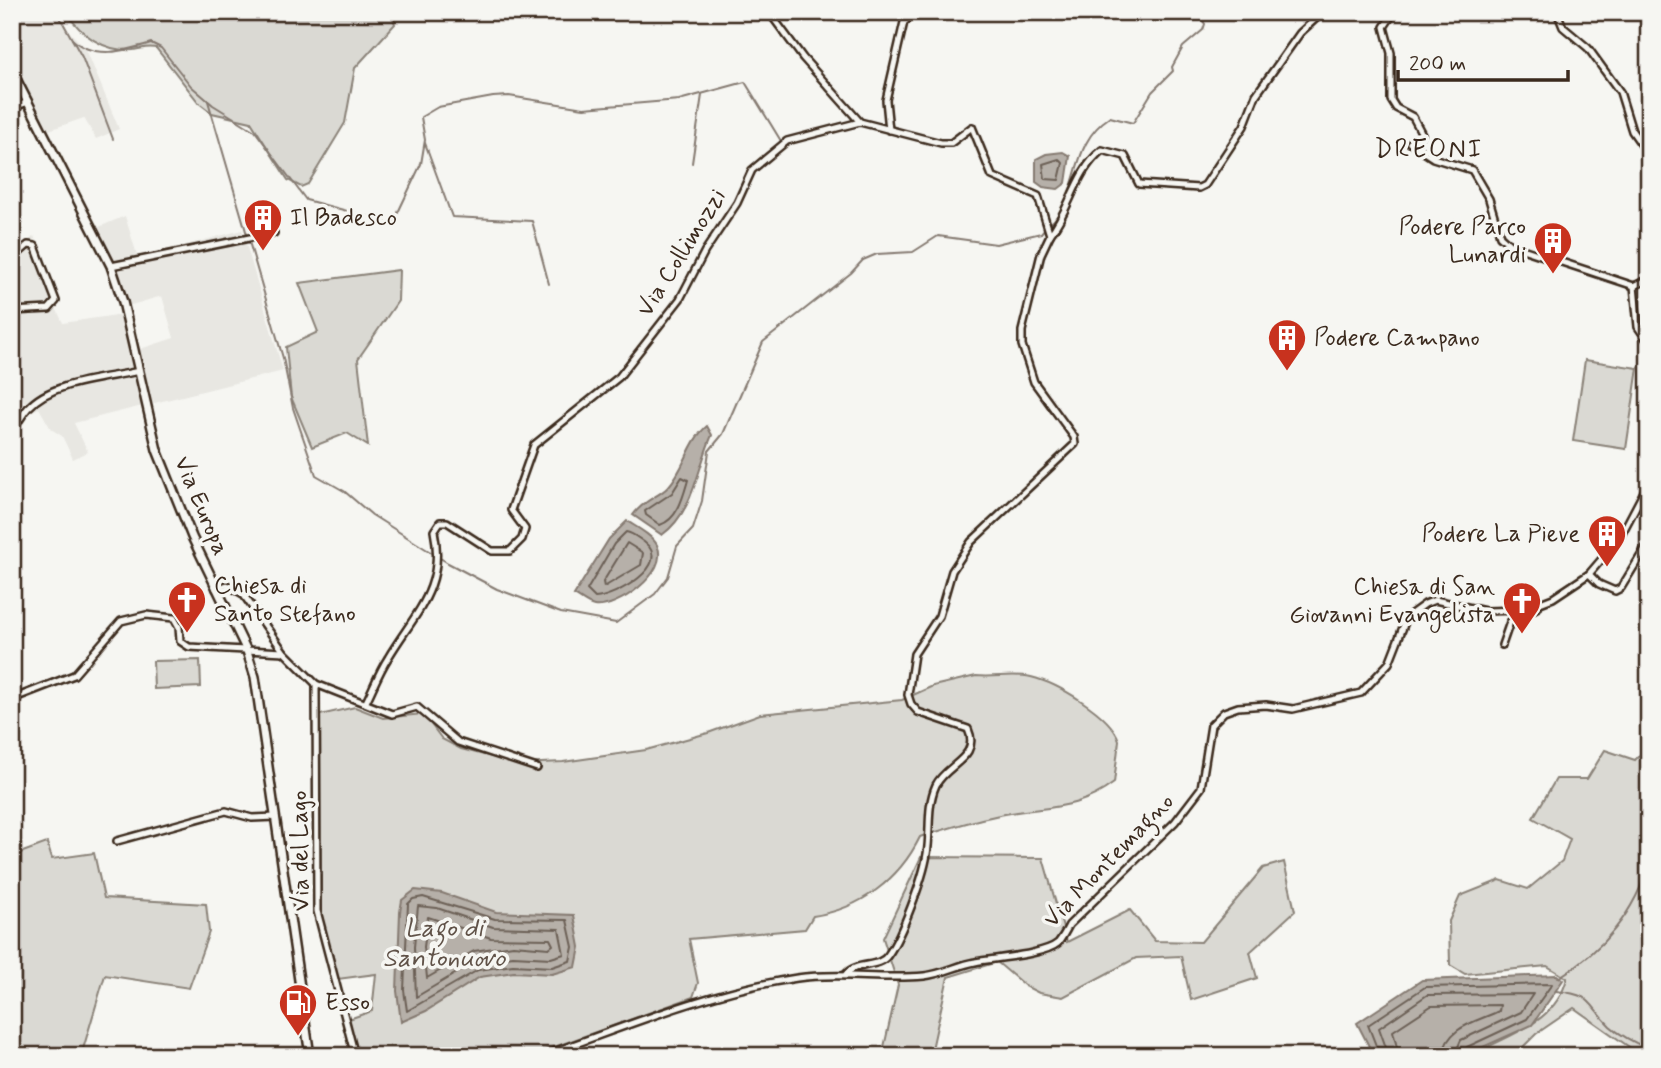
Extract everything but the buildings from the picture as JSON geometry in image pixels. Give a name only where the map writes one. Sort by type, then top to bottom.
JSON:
[{"type":"main road","name":"Via Europa","points":[[12,71],[111,266],[157,450],[216,589],[247,651],[255,677],[310,1056]]},
{"type":"street","points":[[769,12],[803,58],[860,122],[951,143],[972,127],[992,176],[1038,195],[1050,235]]},
{"type":"street","points":[[889,130],[886,100],[904,22],[917,12]]},
{"type":"street","points":[[846,974],[852,967],[880,961],[890,953],[917,890],[926,860],[927,825],[936,785],[966,757],[970,747],[968,729],[918,712],[911,704],[908,695],[914,654],[939,617],[952,571],[971,542],[1075,443],[1034,382],[1022,345],[1022,331],[1041,254],[1050,235],[1064,213],[1085,165],[1102,150],[1125,156],[1133,177],[1146,187],[1199,188],[1205,185],[1244,126],[1256,95],[1300,33],[1323,12]]},
{"type":"street","points":[[1394,12],[1384,27],[1391,53],[1391,100],[1396,108],[1413,117],[1422,134],[1410,143],[1433,158],[1472,170],[1489,198],[1500,236],[1510,245],[1634,286],[1649,279]]},
{"type":"street","points":[[1557,12],[1563,27],[1588,48],[1620,92],[1632,131],[1649,155]]},
{"type":"street","points":[[12,108],[28,102]]},
{"type":"street","name":"Via Collimozzi","points":[[366,702],[387,659],[430,596],[438,555],[434,531],[440,523],[447,522],[492,551],[510,551],[517,546],[525,529],[511,510],[530,452],[547,433],[619,377],[683,294],[705,251],[737,203],[752,170],[787,141],[860,122]]},
{"type":"street","points":[[111,266],[274,233]]},
{"type":"street","points":[[12,259],[27,245],[35,246],[56,300],[50,309],[12,311]]},
{"type":"street","points":[[1634,286],[1638,327],[1649,343]]},
{"type":"street","points":[[12,432],[28,407],[43,397],[63,388],[139,371]]},
{"type":"street","name":"Via Montemagno","points":[[542,1056],[690,1003],[741,989],[798,978],[846,974],[927,976],[947,972],[966,963],[1046,950],[1059,942],[1069,925],[1175,822],[1201,788],[1211,725],[1224,712],[1238,707],[1266,705],[1293,709],[1361,693],[1389,663],[1407,617],[1424,604],[1435,600],[1485,611],[1522,610],[1553,598],[1589,574],[1619,539],[1649,482]]},
{"type":"street","points":[[1589,574],[1599,584],[1615,591],[1621,588],[1649,542]]},
{"type":"street","points":[[216,589],[227,585],[243,594],[284,652],[316,684],[392,714],[417,707],[458,742],[537,768]]},
{"type":"street","points":[[1502,645],[1510,622],[1553,598]]},
{"type":"street","points":[[12,699],[66,680],[80,669],[121,621],[146,615],[174,618],[179,628],[180,641],[189,647],[284,652]]},
{"type":"street","name":"Via del Lago","points":[[316,684],[317,911],[355,1056]]},
{"type":"street","points":[[117,841],[226,811],[252,818],[276,817]]},
{"type":"shaded area","points":[[12,12],[51,12],[86,49],[119,129],[96,139],[84,118],[49,130],[12,60]]},
{"type":"shaded area","points":[[66,12],[391,12],[395,24],[355,68],[345,123],[308,184],[301,187],[288,180],[251,122],[212,113],[199,103],[156,48],[122,50],[103,45],[86,35]]},
{"type":"shaded area","points":[[125,216],[138,258],[242,230],[283,371],[74,423],[88,452],[73,459],[62,436],[51,429],[39,408],[31,412],[12,383],[12,255],[34,236],[60,302],[56,308],[63,323],[130,313],[140,349],[174,338],[162,296],[128,306],[99,227]]},
{"type":"shaded area","points":[[399,270],[398,301],[358,359],[368,446],[347,433],[312,447],[291,397],[286,347],[318,332],[299,283]]},
{"type":"shaded area","points":[[1585,360],[1638,368],[1626,449],[1573,441]]},
{"type":"shaded area","points":[[200,660],[201,687],[154,689],[153,661]]},
{"type":"shaded area","points":[[1017,675],[1042,680],[1094,710],[1114,730],[1119,740],[1114,783],[1075,803],[994,816],[920,837],[901,867],[876,890],[847,907],[813,916],[805,929],[689,939],[698,983],[693,997],[529,1056],[358,1056],[349,1019],[372,1011],[376,974],[338,979],[321,913],[320,715],[355,707],[383,718],[423,714],[442,739],[461,749],[519,764],[563,762],[646,750],[708,733],[760,714],[902,700],[933,686],[976,676]]},
{"type":"shaded area","points":[[1649,745],[1649,912],[1643,925],[1649,931],[1649,1056],[1642,1056],[1574,1008],[1536,1034],[1514,1056],[1471,1056],[1542,1017],[1561,994],[1567,978],[1547,966],[1465,974],[1450,965],[1449,921],[1460,896],[1500,880],[1528,889],[1562,861],[1570,839],[1533,818],[1556,779],[1587,779],[1605,750],[1635,760]]},
{"type":"shaded area","points":[[47,843],[52,859],[94,853],[104,898],[206,904],[209,932],[189,988],[105,975],[81,1056],[12,1056],[12,856]]},
{"type":"shaded area","points":[[921,857],[1043,858],[1067,942],[1130,910],[1155,941],[1201,942],[1263,868],[1284,862],[1295,911],[1250,952],[1257,978],[1191,1000],[1181,956],[1136,958],[1063,997],[1039,993],[1025,986],[997,962],[948,977],[932,1049],[927,1056],[882,1056],[898,985],[883,938]]},
{"type":"water","points":[[1063,152],[1070,156],[1066,183],[1058,189],[1043,187],[1036,182],[1036,159],[1046,154]]},
{"type":"water","points":[[707,426],[712,435],[688,502],[673,525],[662,535],[633,515],[674,480],[695,440]]},
{"type":"water","points":[[627,521],[655,541],[659,556],[656,567],[639,588],[627,596],[603,606],[594,606],[574,595],[609,539]]},
{"type":"water","name":"Lago di Santonuovo","points":[[415,890],[442,893],[496,912],[574,915],[580,947],[576,967],[552,974],[514,972],[480,977],[426,1011],[401,1022],[397,991],[400,912],[402,900]]},
{"type":"water","points":[[1557,975],[1563,980],[1532,1025],[1463,1056],[1374,1056],[1357,1023],[1422,980]]},
{"type":"waterway","points":[[57,12],[82,57],[113,139]]},
{"type":"waterway","points":[[1050,224],[1067,198],[1087,141],[1110,117],[1133,123],[1152,92],[1173,71],[1172,67],[1183,47],[1203,30],[1205,24],[1198,12]]},
{"type":"waterway","points":[[72,39],[81,46],[100,52],[120,51],[151,43],[161,48],[191,86],[213,105],[255,131],[306,200],[381,220],[394,221],[421,164],[425,140],[421,117],[438,107],[509,96],[584,108],[679,100],[745,82],[781,141]]},
{"type":"waterway","points":[[692,163],[702,95]]},
{"type":"waterway","points":[[208,101],[283,358],[293,408],[316,475],[344,491],[372,515],[448,563],[497,589],[561,613],[616,623],[655,594],[668,577],[677,546],[693,529],[702,501],[709,451],[723,434],[763,342],[851,273],[863,260],[877,254],[913,252],[938,236],[996,244],[1041,233],[1046,227]]},
{"type":"waterway","points":[[425,143],[452,217],[532,221],[549,284]]},
{"type":"waterway","points":[[1558,978],[1589,956],[1615,929],[1635,897],[1649,862]]},
{"type":"waterway","points":[[1556,991],[1577,995],[1588,1001],[1614,1030],[1649,1049]]},
{"type":"place","name":"Il Badesco","points":[[263,252]]},
{"type":"place","name":"Podere Parco Lunardi","points":[[1553,275]]},
{"type":"place","name":"Podere Campano","points":[[1287,372]]},
{"type":"place","name":"Podere La Pieve","points":[[1607,568]]},
{"type":"place","name":"Chiesa di Santo Stefano","points":[[187,634]]},
{"type":"place","name":"Chiesa di San Giovanni Evangelista","points":[[1522,635]]},
{"type":"place","name":"Esso","points":[[298,1037]]},
{"type":"district","name":"DREONI","points":[[1429,150]]}]
